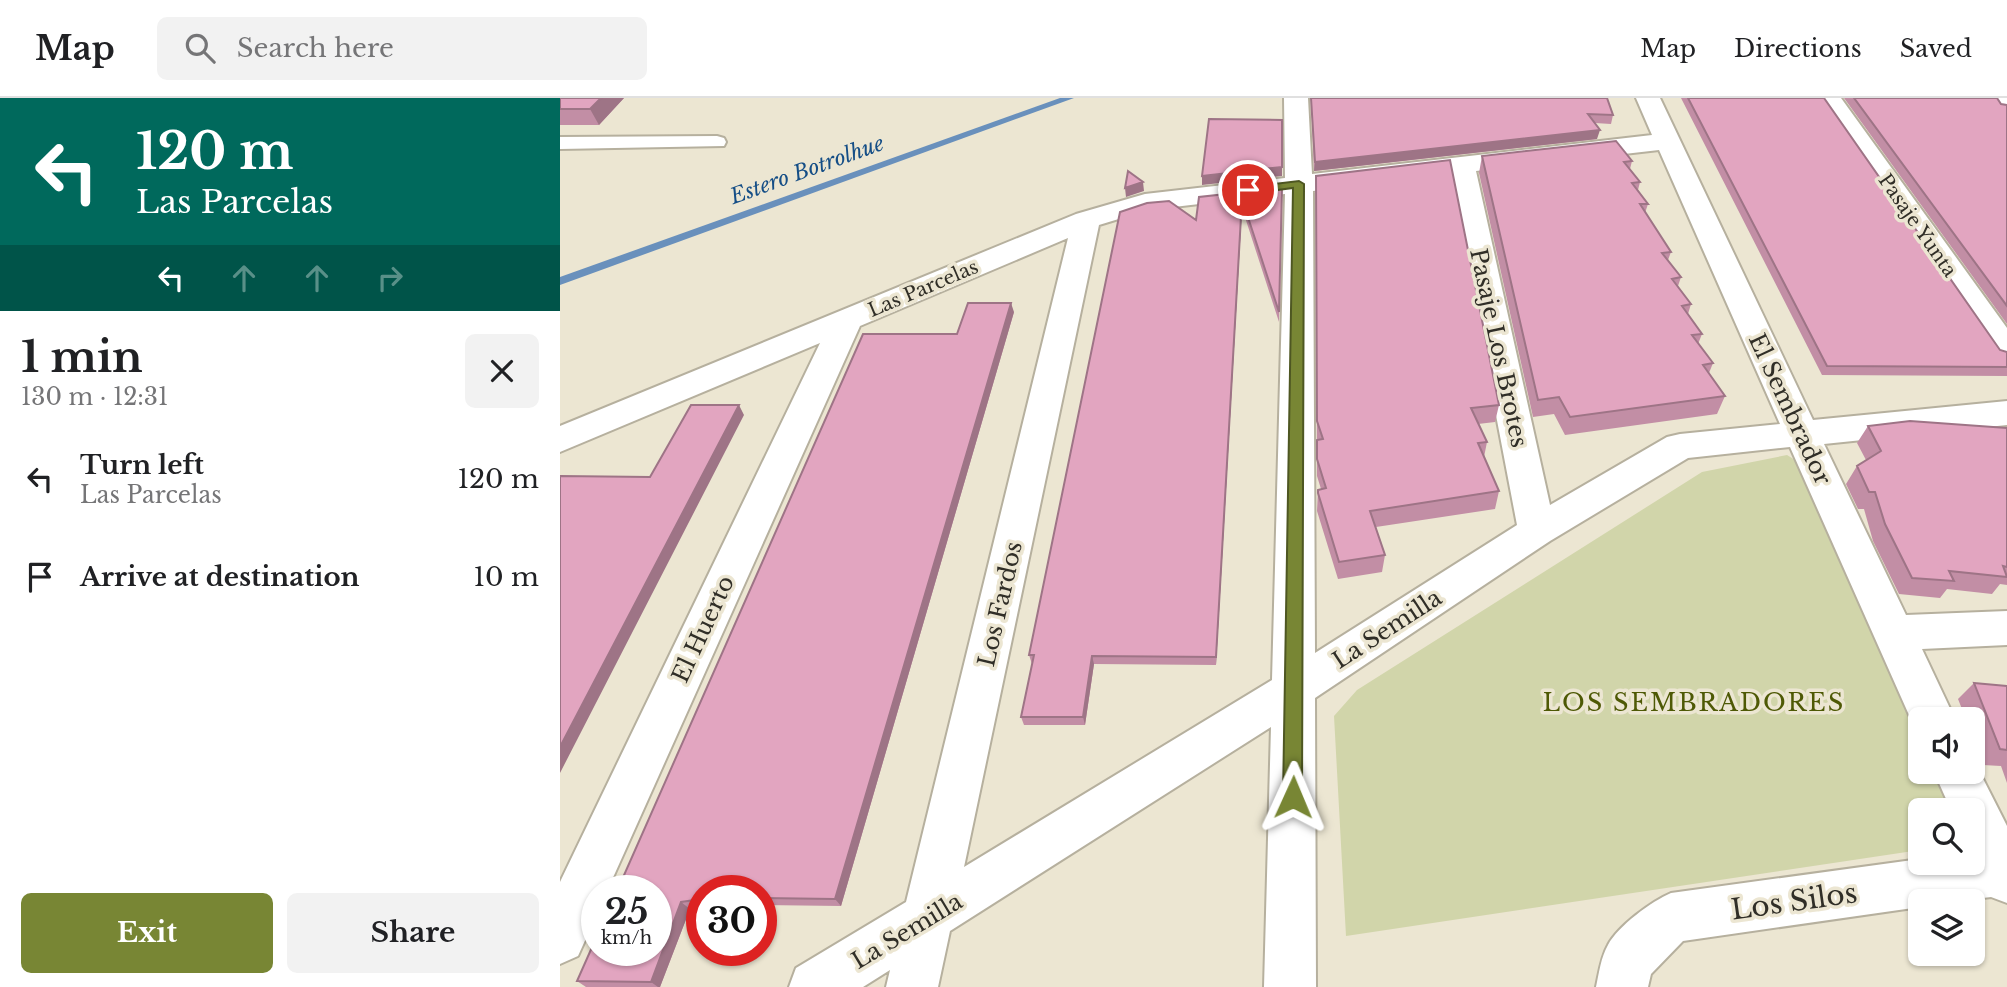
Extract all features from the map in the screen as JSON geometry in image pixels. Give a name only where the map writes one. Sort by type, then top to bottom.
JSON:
[{"type":"street","points":[[1290,987],[1299,184],[1296,98]]},
{"type":"street","name":"El Sembrador","points":[[1648,98],[1927,707]]},
{"type":"street","name":"Pasaje Yunta","points":[[1829,98],[2007,351]]},
{"type":"street","points":[[2000,98],[2007,106]]},
{"type":"street","name":"Las Parcelas","points":[[560,440],[1086,220],[1145,202],[1668,141]]},
{"type":"street","name":"Pasaje Los Brotes","points":[[1461,165],[1537,531]]},
{"type":"street","name":"Los Fardos","points":[[912,987],[1086,220]]},
{"type":"street","name":"El Huerto","points":[[560,938],[847,320]]},
{"type":"street","name":"La Semilla","points":[[814,987],[1294,689],[1537,531],[1680,446],[2007,413]]},
{"type":"street","points":[[1892,633],[2007,628]]},
{"type":"street","points":[[1963,784],[2005,875]]},
{"type":"street","name":"Los Silos","points":[[1622,987],[1627,961],[1671,918],[2005,875]]},
{"type":"lane","points":[[560,143],[718,142]]},
{"type":"green space","points":[[1787,455],[1795,460],[1911,707],[1908,707],[1908,784],[1947,784],[1953,798],[1908,798],[1908,852],[1346,936],[1334,716],[1357,690],[1702,472]]},
{"type":"building","points":[[560,98],[601,98],[590,109],[560,109]]},
{"type":"building","points":[[1311,98],[1607,98],[1613,115],[1588,114],[1600,130],[1315,162]]},
{"type":"building","points":[[1688,98],[1824,98],[2000,350],[2007,352],[2007,367],[1827,366]]},
{"type":"building","points":[[1854,98],[1997,98],[2001,104],[2007,105],[2007,306]]},
{"type":"building","points":[[1209,119],[1282,120],[1282,167],[1202,176]]},
{"type":"building","points":[[1616,141],[1632,161],[1624,162],[1640,182],[1632,183],[1648,204],[1640,204],[1671,252],[1662,253],[1681,277],[1672,279],[1691,304],[1682,306],[1702,334],[1692,335],[1713,363],[1703,365],[1725,396],[1570,417],[1559,397],[1538,400],[1482,156]]},
{"type":"building","points":[[1450,160],[1499,405],[1471,408],[1487,442],[1478,443],[1499,491],[1370,511],[1385,555],[1339,562],[1318,493],[1318,490],[1326,488],[1317,459],[1317,440],[1323,439],[1317,421],[1316,176]]},
{"type":"building","points":[[1128,171],[1143,182],[1125,188]]},
{"type":"building","points":[[1282,188],[1279,312],[1242,199],[1216,657],[1092,656],[1083,717],[1021,717],[1034,655],[1029,655],[1120,212],[1147,203],[1169,201],[1196,220],[1199,197]]},
{"type":"building","points":[[968,303],[1011,303],[835,899],[777,898],[777,875],[686,875],[686,901],[681,902],[672,926],[672,875],[624,875],[863,334],[957,334]]},
{"type":"building","points":[[691,405],[739,405],[560,747],[560,476],[650,477]]},
{"type":"building","points":[[1910,421],[2007,428],[2007,567],[2003,566],[2007,577],[1949,571],[1954,581],[1912,578],[1885,524],[1875,492],[1869,492],[1857,466],[1881,451],[1868,426]]},
{"type":"building","points":[[1974,683],[2007,686],[2007,750],[2000,749]]},
{"type":"building","points":[[584,966],[657,966],[651,982],[577,981]]},
{"type":"waterway","name":"Estero Botrolhue","points":[[560,281],[1069,98]]},
{"type":"district","name":"LOS SEMBRADORES","points":[[1694,703]]},
{"type":"route","points":[[1248,190],[1299,184],[1293,797]]}]
